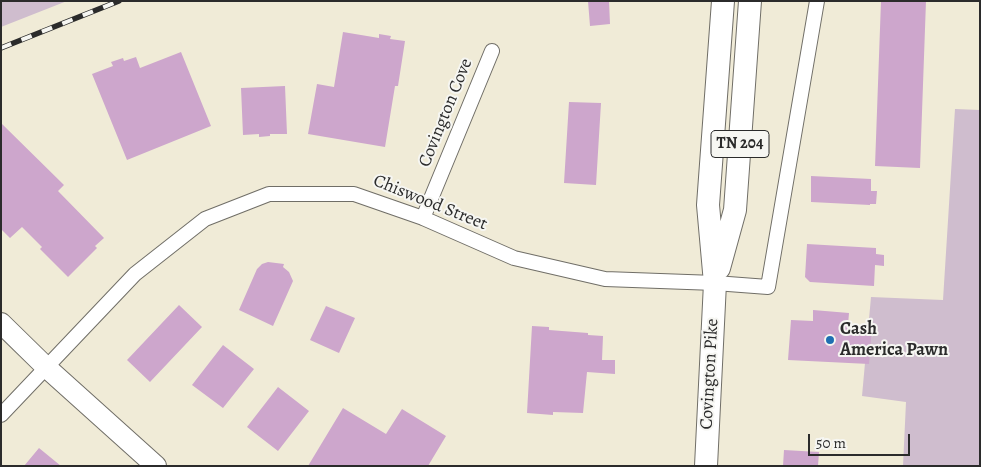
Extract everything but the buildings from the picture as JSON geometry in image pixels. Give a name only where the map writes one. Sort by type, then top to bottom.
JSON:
[{"type":"main road","name":"Covington Pike","points":[[706,466],[715,283],[708,205],[723,1]]},
{"type":"main road","name":"Covington Pike","points":[[715,283],[735,210],[750,1]]},
{"type":"main road","points":[[1,323],[47,368],[156,466]]},
{"type":"street","name":"Chiswood Street","points":[[1,415],[135,274],[206,218],[270,194],[354,194],[423,218],[514,258],[605,279],[715,283],[768,288],[817,1]]},
{"type":"street","name":"Covington Cove","points":[[423,218],[492,51]]},
{"type":"shaded area","points":[[1,1],[67,1],[1,27]]},
{"type":"shaded area","points":[[955,109],[980,110],[980,466],[903,466],[906,402],[862,396],[871,297],[943,300]]},
{"type":"railway","points":[[1,48],[119,1]]},
{"type":"place","name":"Cash America Pawn","points":[[830,340]]}]
